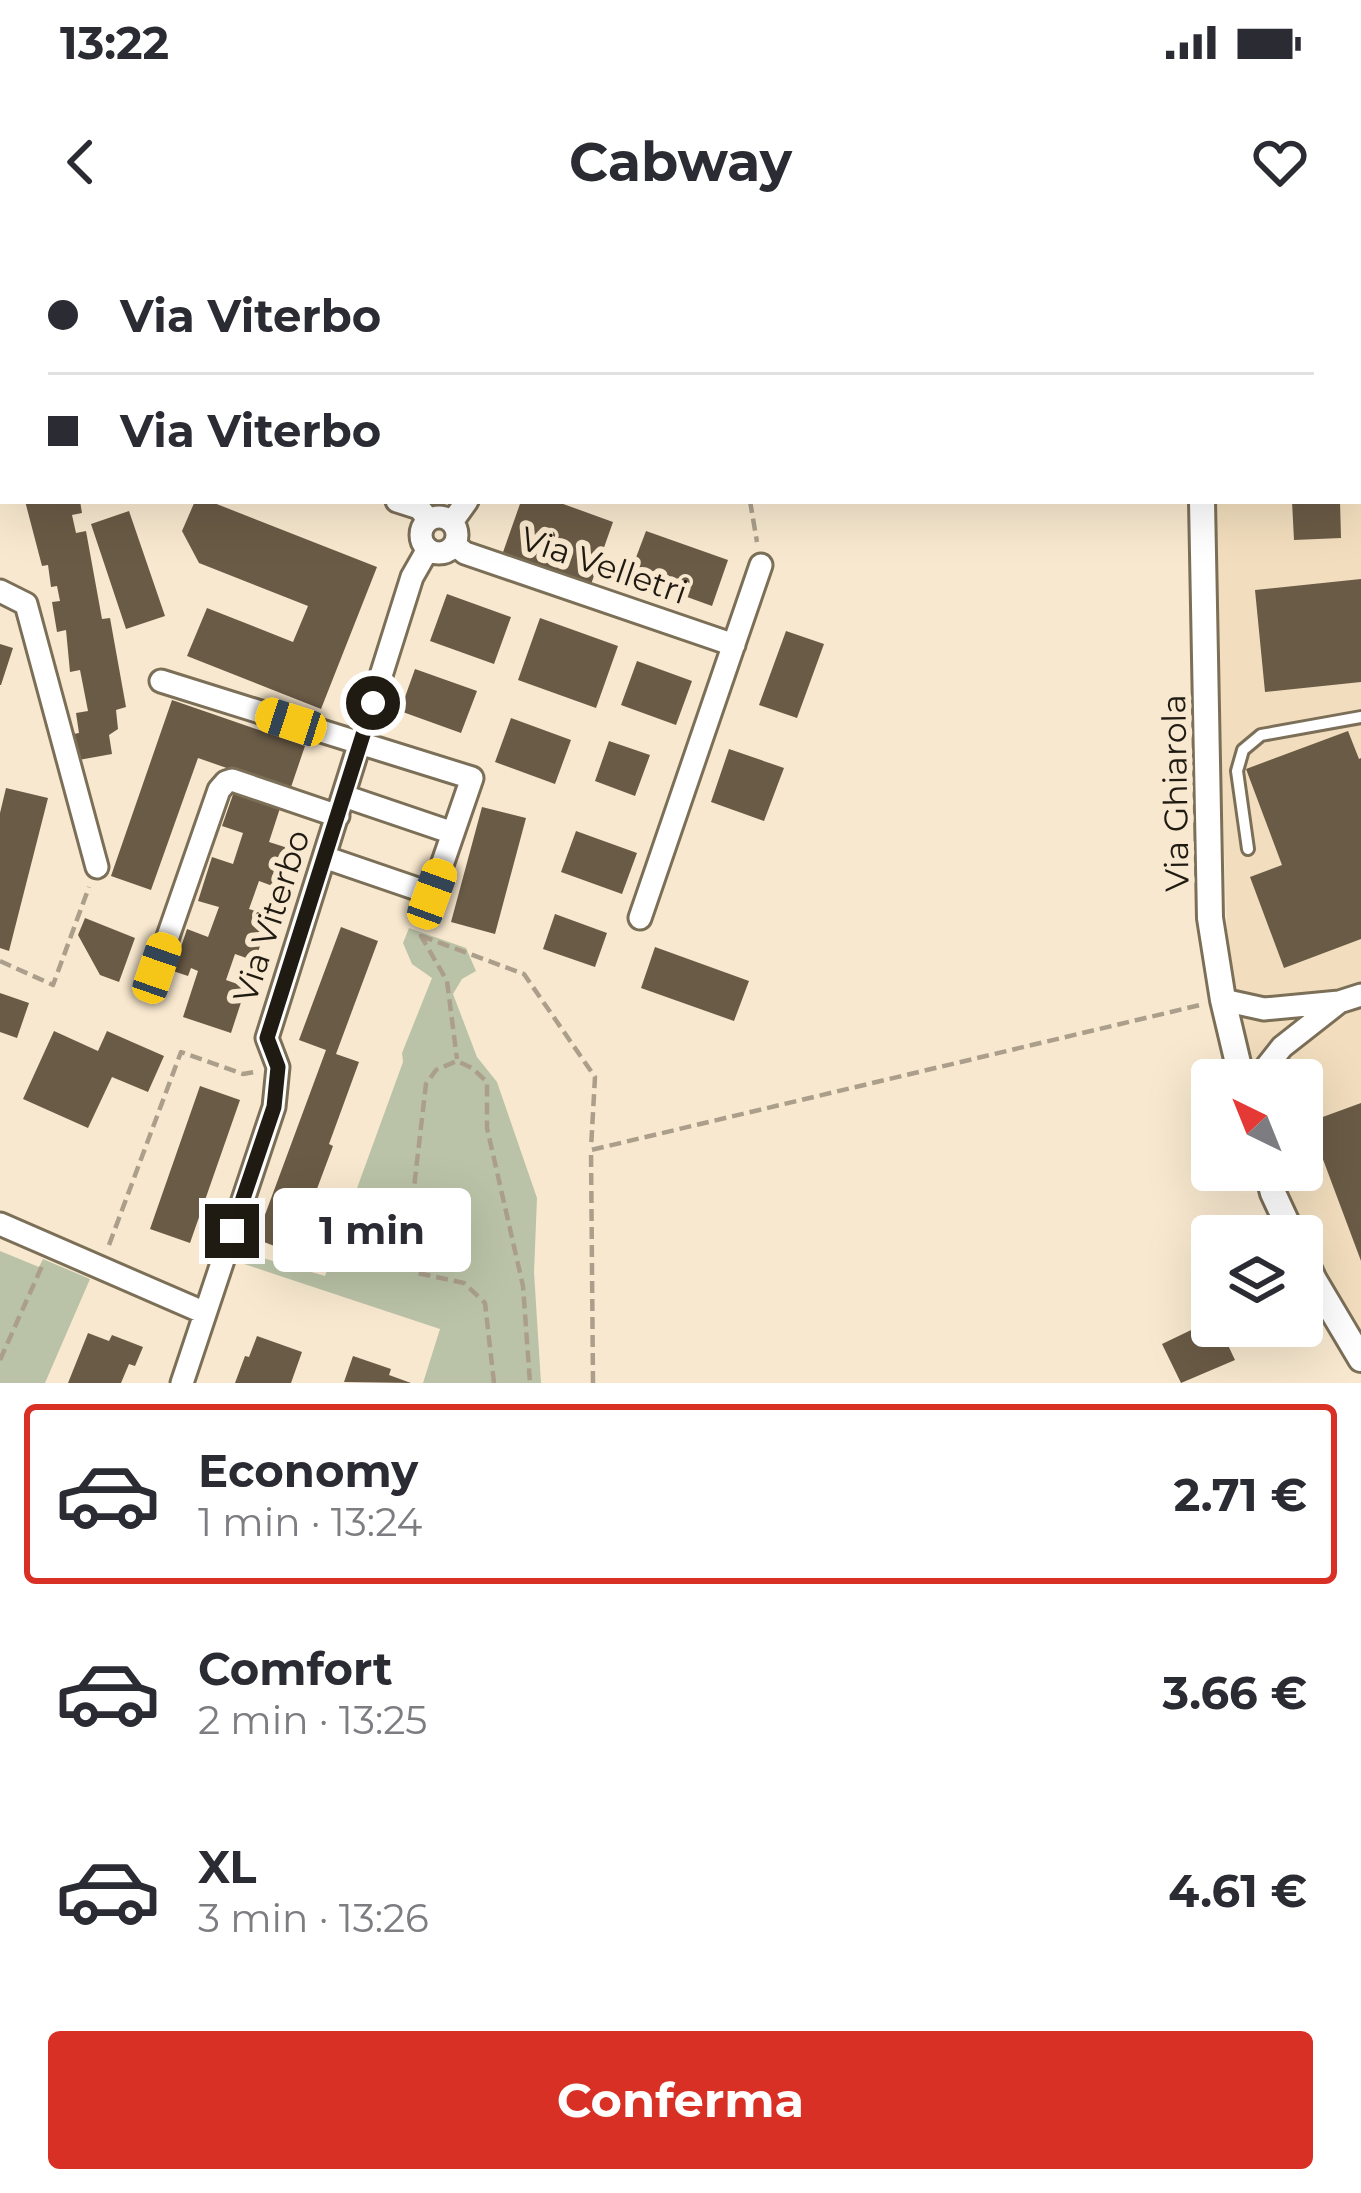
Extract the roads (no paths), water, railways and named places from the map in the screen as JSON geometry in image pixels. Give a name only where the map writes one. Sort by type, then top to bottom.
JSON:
[{"type":"street","name":"Via Velletri","points":[[407,504],[445,529],[465,553],[734,645]]},
{"type":"street","points":[[445,529],[465,504]]},
{"type":"street","name":"Via Ghiarola","points":[[1202,504],[1210,918],[1237,1059]]},
{"type":"street","name":"Via Viterbo","points":[[182,1383],[274,1107],[278,1067],[267,1038],[412,578],[428,549],[443,553],[445,529]]},
{"type":"street","points":[[640,918],[761,565]]},
{"type":"street","points":[[0,591],[26,604],[97,867]]},
{"type":"street","points":[[161,680],[472,778],[432,894],[324,857]]},
{"type":"street","points":[[157,968],[219,790],[226,782],[453,833]]},
{"type":"street","points":[[1223,1000],[1264,1009],[1350,999]]},
{"type":"street","points":[[1273,1059],[1282,1047],[1350,999]]},
{"type":"street","points":[[0,1224],[205,1313]]},
{"type":"street","points":[[1323,1295],[1361,1359]]},
{"type":"lane","points":[[1248,849],[1237,772],[1243,750],[1261,735],[1361,717]]}]
